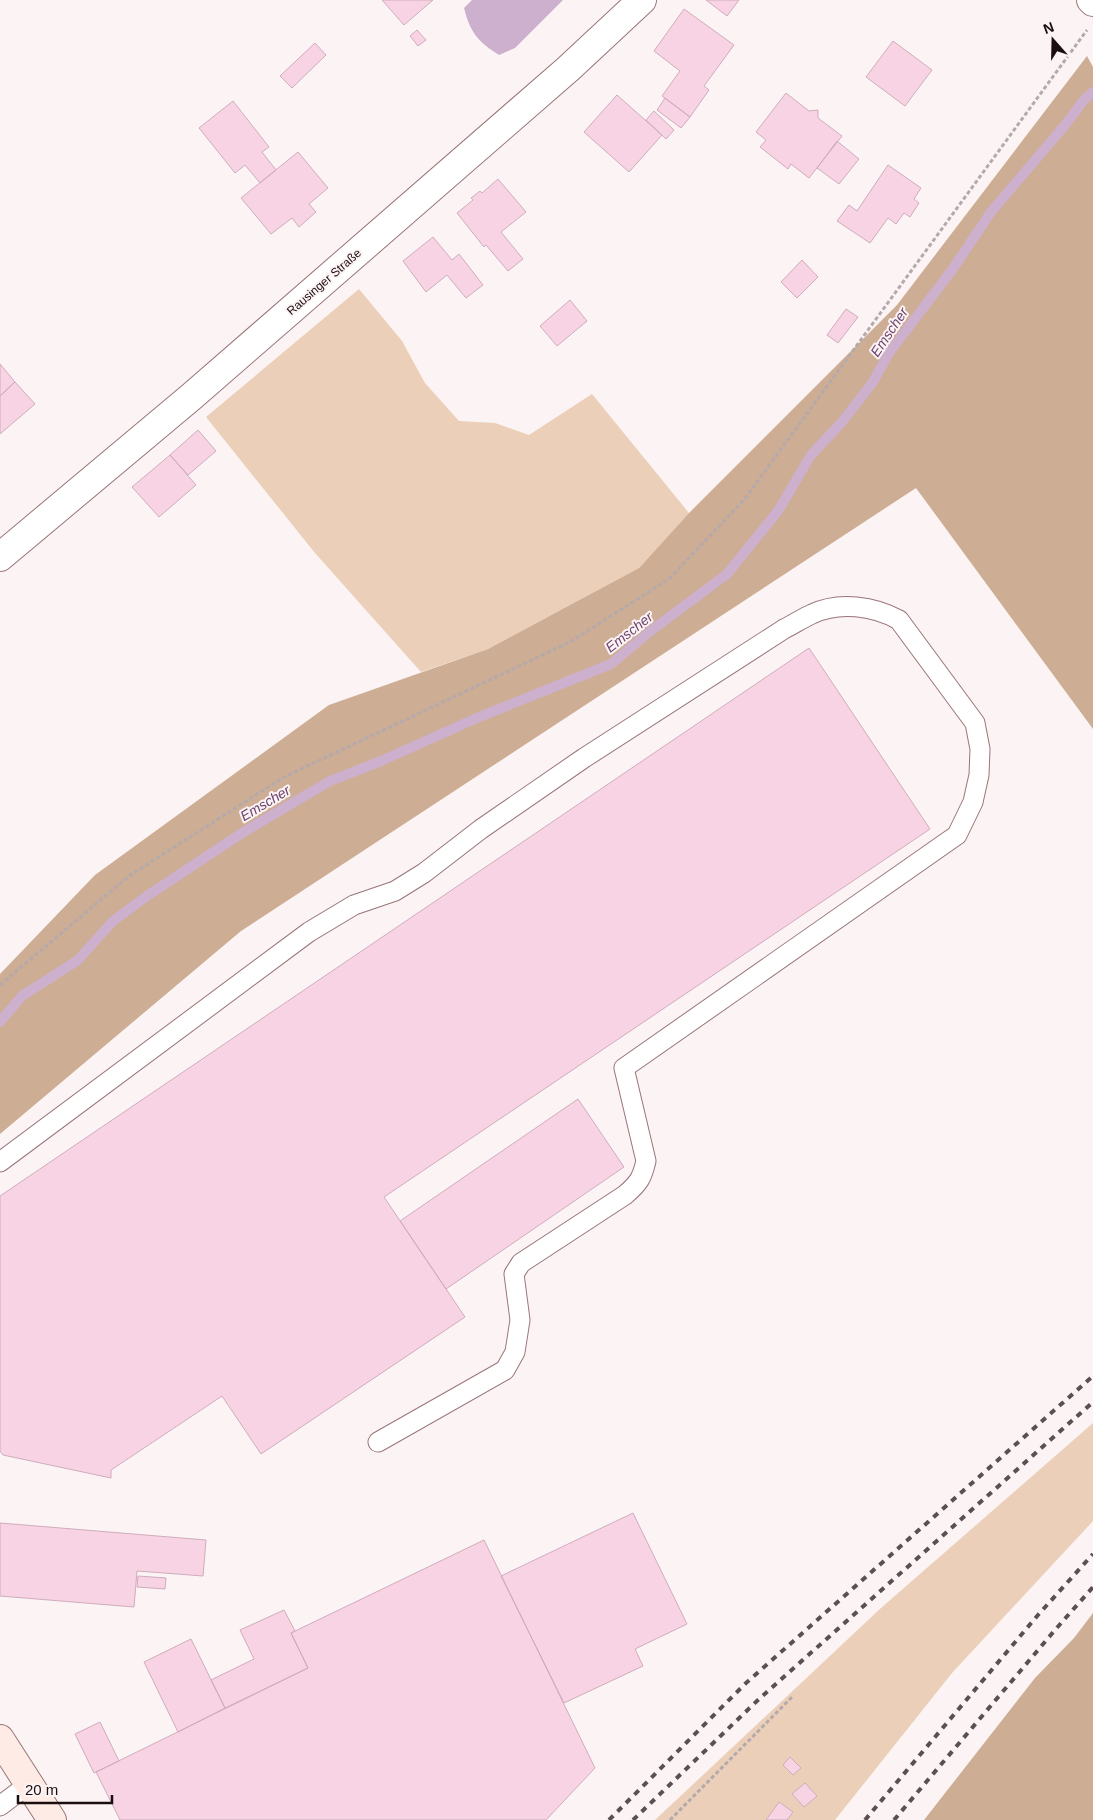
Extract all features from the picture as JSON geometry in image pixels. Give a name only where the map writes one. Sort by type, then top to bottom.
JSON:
[{"type":"street","name":"Rausinger Straße","points":[[0,556],[191,397],[568,69],[642,0]]},
{"type":"street","points":[[0,1739],[52,1820]]},
{"type":"lane","points":[[0,1162],[309,932],[354,905],[395,891],[424,873],[481,829],[576,764],[784,629],[814,613],[844,606],[885,612],[899,620],[975,723],[980,749],[979,775],[973,802],[957,835],[624,1068],[646,1161],[643,1175],[638,1184],[625,1195],[521,1263],[514,1274],[520,1320],[514,1352],[505,1370],[378,1442]]},
{"type":"lane","points":[[0,1806],[29,1784]]},
{"type":"path","points":[[0,985],[129,876],[284,778],[570,642],[669,579],[744,500],[1084,33]]},
{"type":"path","points":[[670,1820],[793,1696]]},
{"type":"shaded area","points":[[472,0],[563,0],[515,48],[499,55],[480,41],[469,24],[464,8]]},
{"type":"shaded area","points":[[1087,56],[1093,67],[1093,729],[916,488],[241,931],[0,1134],[0,974],[95,875],[329,705],[488,649],[639,568],[689,513],[897,305]]},
{"type":"shaded area","points":[[359,289],[402,341],[425,383],[459,421],[495,423],[529,435],[592,394],[689,513],[639,568],[488,649],[421,672],[315,553],[206,417]]},
{"type":"shaded area","points":[[1093,1423],[1093,1521],[952,1673],[835,1820],[655,1820],[881,1608]]},
{"type":"shaded area","points":[[1093,1613],[1093,1820],[924,1820],[1035,1678],[1074,1638]]},
{"type":"building","points":[[382,0],[433,0],[404,25]]},
{"type":"building","points":[[706,0],[739,0],[727,16]]},
{"type":"building","points":[[684,9],[734,45],[704,86],[709,90],[690,117],[662,96],[680,71],[654,51]]},
{"type":"building","points":[[417,30],[426,40],[418,46],[410,36]]},
{"type":"building","points":[[893,41],[932,70],[905,106],[866,77]]},
{"type":"building","points":[[315,43],[326,55],[292,88],[280,76]]},
{"type":"building","points":[[786,93],[809,111],[818,110],[818,118],[842,136],[809,178],[791,164],[788,169],[760,147],[766,140],[756,132]]},
{"type":"building","points":[[617,95],[662,135],[629,172],[584,132]]},
{"type":"building","points":[[665,98],[690,117],[681,128],[657,110]]},
{"type":"building","points":[[233,101],[269,147],[262,152],[276,170],[260,183],[245,165],[235,173],[199,128]]},
{"type":"building","points":[[654,111],[674,130],[666,139],[646,120]]},
{"type":"building","points":[[837,141],[859,159],[839,184],[817,168]]},
{"type":"building","points":[[298,152],[328,188],[309,204],[316,212],[299,227],[292,218],[271,234],[241,198]]},
{"type":"building","points":[[888,165],[921,188],[914,199],[919,203],[910,217],[904,213],[896,224],[888,218],[870,243],[837,221],[849,205],[857,211]]},
{"type":"building","points":[[498,179],[526,212],[501,232],[523,259],[508,271],[486,245],[484,247],[457,213],[473,200],[471,198],[480,191],[482,193]]},
{"type":"building","points":[[433,237],[452,260],[459,254],[483,285],[466,298],[447,275],[426,292],[403,261]]},
{"type":"building","points":[[802,260],[818,277],[797,298],[781,282]]},
{"type":"building","points":[[570,300],[587,321],[557,346],[540,326]]},
{"type":"building","points":[[846,309],[858,317],[838,343],[827,335]]},
{"type":"building","points":[[0,364],[15,382],[0,396]]},
{"type":"building","points":[[15,382],[35,404],[0,434],[0,396]]},
{"type":"building","points":[[198,430],[216,451],[188,475],[170,455]]},
{"type":"building","points":[[170,455],[196,485],[159,517],[132,487]]},
{"type":"building","points":[[809,648],[930,829],[384,1197],[465,1317],[261,1454],[222,1396],[111,1470],[111,1478],[3,1455],[0,1451],[0,1196]]},
{"type":"building","points":[[578,1099],[624,1167],[446,1289],[400,1221]]},
{"type":"building","points":[[633,1513],[687,1624],[635,1649],[643,1666],[564,1703],[501,1576]]},
{"type":"building","points":[[0,1523],[206,1540],[203,1576],[137,1571],[134,1607],[0,1596]]},
{"type":"building","points":[[484,1540],[595,1768],[546,1820],[120,1820],[96,1772],[308,1668],[291,1633]]},
{"type":"building","points":[[138,1576],[166,1578],[165,1589],[137,1587]]},
{"type":"building","points":[[284,1610],[295,1631],[291,1633],[308,1668],[225,1708],[211,1680],[254,1659],[240,1630]]},
{"type":"building","points":[[191,1639],[225,1708],[178,1732],[144,1662]]},
{"type":"building","points":[[100,1722],[119,1761],[94,1773],[75,1734]]},
{"type":"building","points":[[790,1757],[801,1768],[793,1775],[783,1765]]},
{"type":"building","points":[[805,1783],[817,1796],[804,1807],[792,1794]]},
{"type":"building","points":[[779,1802],[793,1812],[787,1820],[766,1820]]},
{"type":"waterway","name":"Emscher","points":[[0,1022],[22,996],[78,960],[113,921],[242,833],[330,781],[381,761],[479,717],[611,664],[652,630],[727,574],[778,511],[811,455],[842,422],[873,382],[889,353],[952,270],[991,212],[1084,100],[1093,92]]},
{"type":"railway","points":[[609,1820],[746,1683],[1093,1376]]},
{"type":"railway","points":[[633,1820],[759,1699],[1093,1402]]},
{"type":"railway","points":[[865,1820],[1038,1615],[1093,1554]]},
{"type":"railway","points":[[894,1820],[1093,1587]]}]
